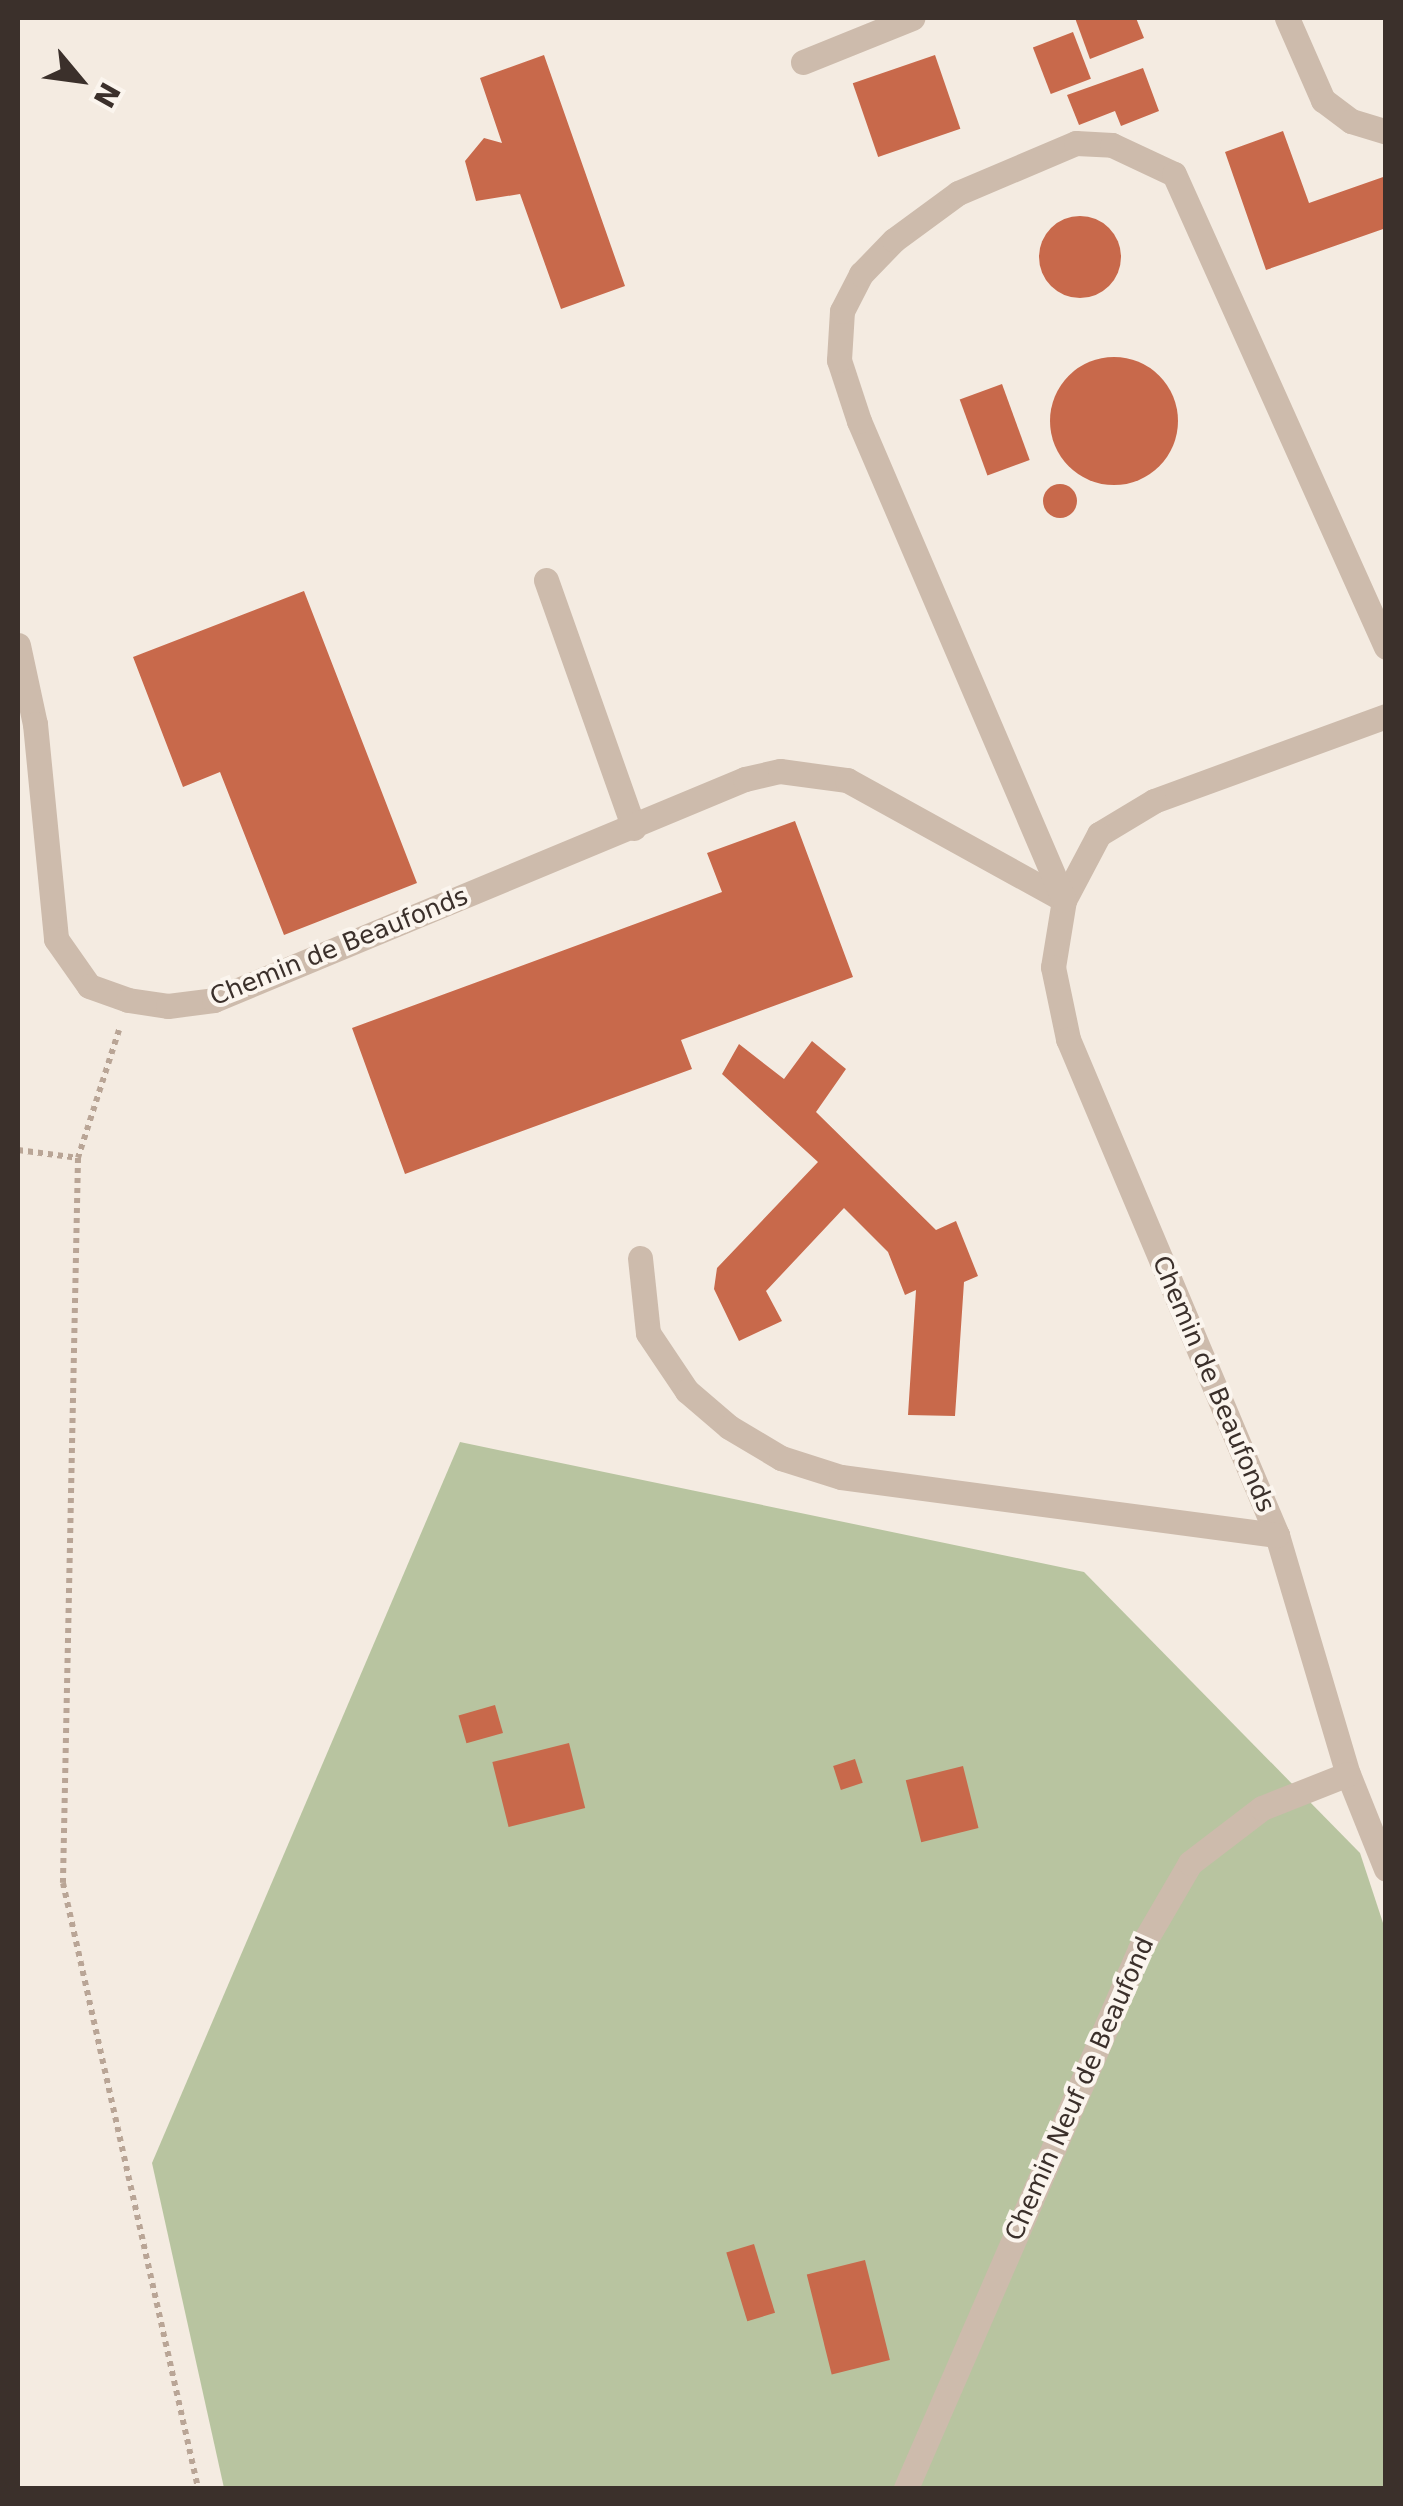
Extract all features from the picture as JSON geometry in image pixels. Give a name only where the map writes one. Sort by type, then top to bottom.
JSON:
[{"type":"street","points":[[804,62],[912,18]]},
{"type":"street","points":[[1286,18],[1324,100],[1351,121],[1386,132]]},
{"type":"street","points":[[1064,900],[859,421],[839,360],[842,311],[861,274],[894,240],[958,193],[1076,144],[1112,145],[1174,174],[1386,647]]},
{"type":"street","points":[[546,580],[634,828]]},
{"type":"street","name":"Chemin de Beaufonds","points":[[18,644],[35,724],[56,939],[68,965],[89,986],[128,1000],[168,1006],[214,1000],[745,779],[814,772],[878,796],[1064,900]]},
{"type":"street","name":"Chemin de Beaufonds","points":[[1386,716],[1154,801],[1099,834],[1064,900],[1053,967],[1068,1039],[1277,1536],[1348,1774],[1386,1868]]},
{"type":"street","points":[[640,1258],[648,1333],[687,1391],[729,1427],[781,1458],[841,1478],[1277,1536]]},
{"type":"street","name":"Chemin Neuf de Beaufond","points":[[906,2488],[1140,1949],[1190,1863],[1262,1808],[1348,1774]]},
{"type":"path","points":[[128,1000],[78,1158],[63,1884],[198,2488]]},
{"type":"path","points":[[18,1150],[78,1158]]},
{"type":"green space","points":[[460,1442],[1084,1572],[1360,1853],[1385,1929],[1385,2488],[224,2488],[152,2163]]},
{"type":"building","points":[[1075,18],[1136,18],[1144,38],[1090,59]]},
{"type":"building","points":[[1073,32],[1091,79],[1051,94],[1033,47]]},
{"type":"building","points":[[544,55],[625,286],[561,309],[520,194],[476,201],[465,161],[484,138],[502,143],[480,78]]},
{"type":"building","points":[[935,55],[960,129],[878,157],[853,83]]},
{"type":"building","points":[[1143,68],[1159,111],[1121,126],[1115,111],[1079,125],[1067,95]]},
{"type":"building","points":[[1283,131],[1309,203],[1386,176],[1386,228],[1266,270],[1225,152]]},
{"type":"building","points":[[1080,216],[1096,219],[1109,228],[1118,241],[1118,273],[1109,286],[1096,295],[1080,298],[1064,295],[1051,286],[1042,273],[1039,257],[1042,241],[1051,228],[1064,219]]},
{"type":"building","points":[[1114,357],[1138,362],[1159,376],[1173,397],[1178,421],[1173,445],[1159,466],[1138,480],[1114,485],[1090,480],[1069,466],[1055,445],[1050,421],[1055,397],[1069,376],[1090,362]]},
{"type":"building","points":[[1002,384],[1030,460],[987,476],[960,399]]},
{"type":"building","points":[[1060,484],[1072,489],[1077,501],[1072,513],[1060,518],[1048,513],[1043,501],[1048,489]]},
{"type":"building","points":[[304,591],[417,883],[284,935],[220,772],[183,787],[133,657]]},
{"type":"building","points":[[795,821],[853,977],[681,1040],[692,1069],[405,1174],[352,1028],[722,892],[707,853]]},
{"type":"building","points":[[812,1041],[846,1069],[816,1112],[936,1230],[956,1221],[978,1276],[964,1282],[955,1416],[908,1415],[916,1290],[905,1295],[888,1252],[844,1208],[766,1291],[782,1321],[739,1341],[714,1289],[717,1268],[818,1162],[722,1074],[739,1044],[784,1079]]},
{"type":"building","points":[[495,1705],[503,1733],[466,1743],[458,1715]]},
{"type":"building","points":[[569,1743],[585,1808],[509,1827],[492,1762]]},
{"type":"building","points":[[855,1759],[863,1783],[841,1790],[833,1766]]},
{"type":"building","points":[[963,1766],[978,1828],[921,1842],[906,1780]]},
{"type":"building","points":[[754,2244],[775,2313],[747,2321],[726,2252]]},
{"type":"building","points":[[865,2260],[890,2360],[832,2374],[807,2275]]}]
